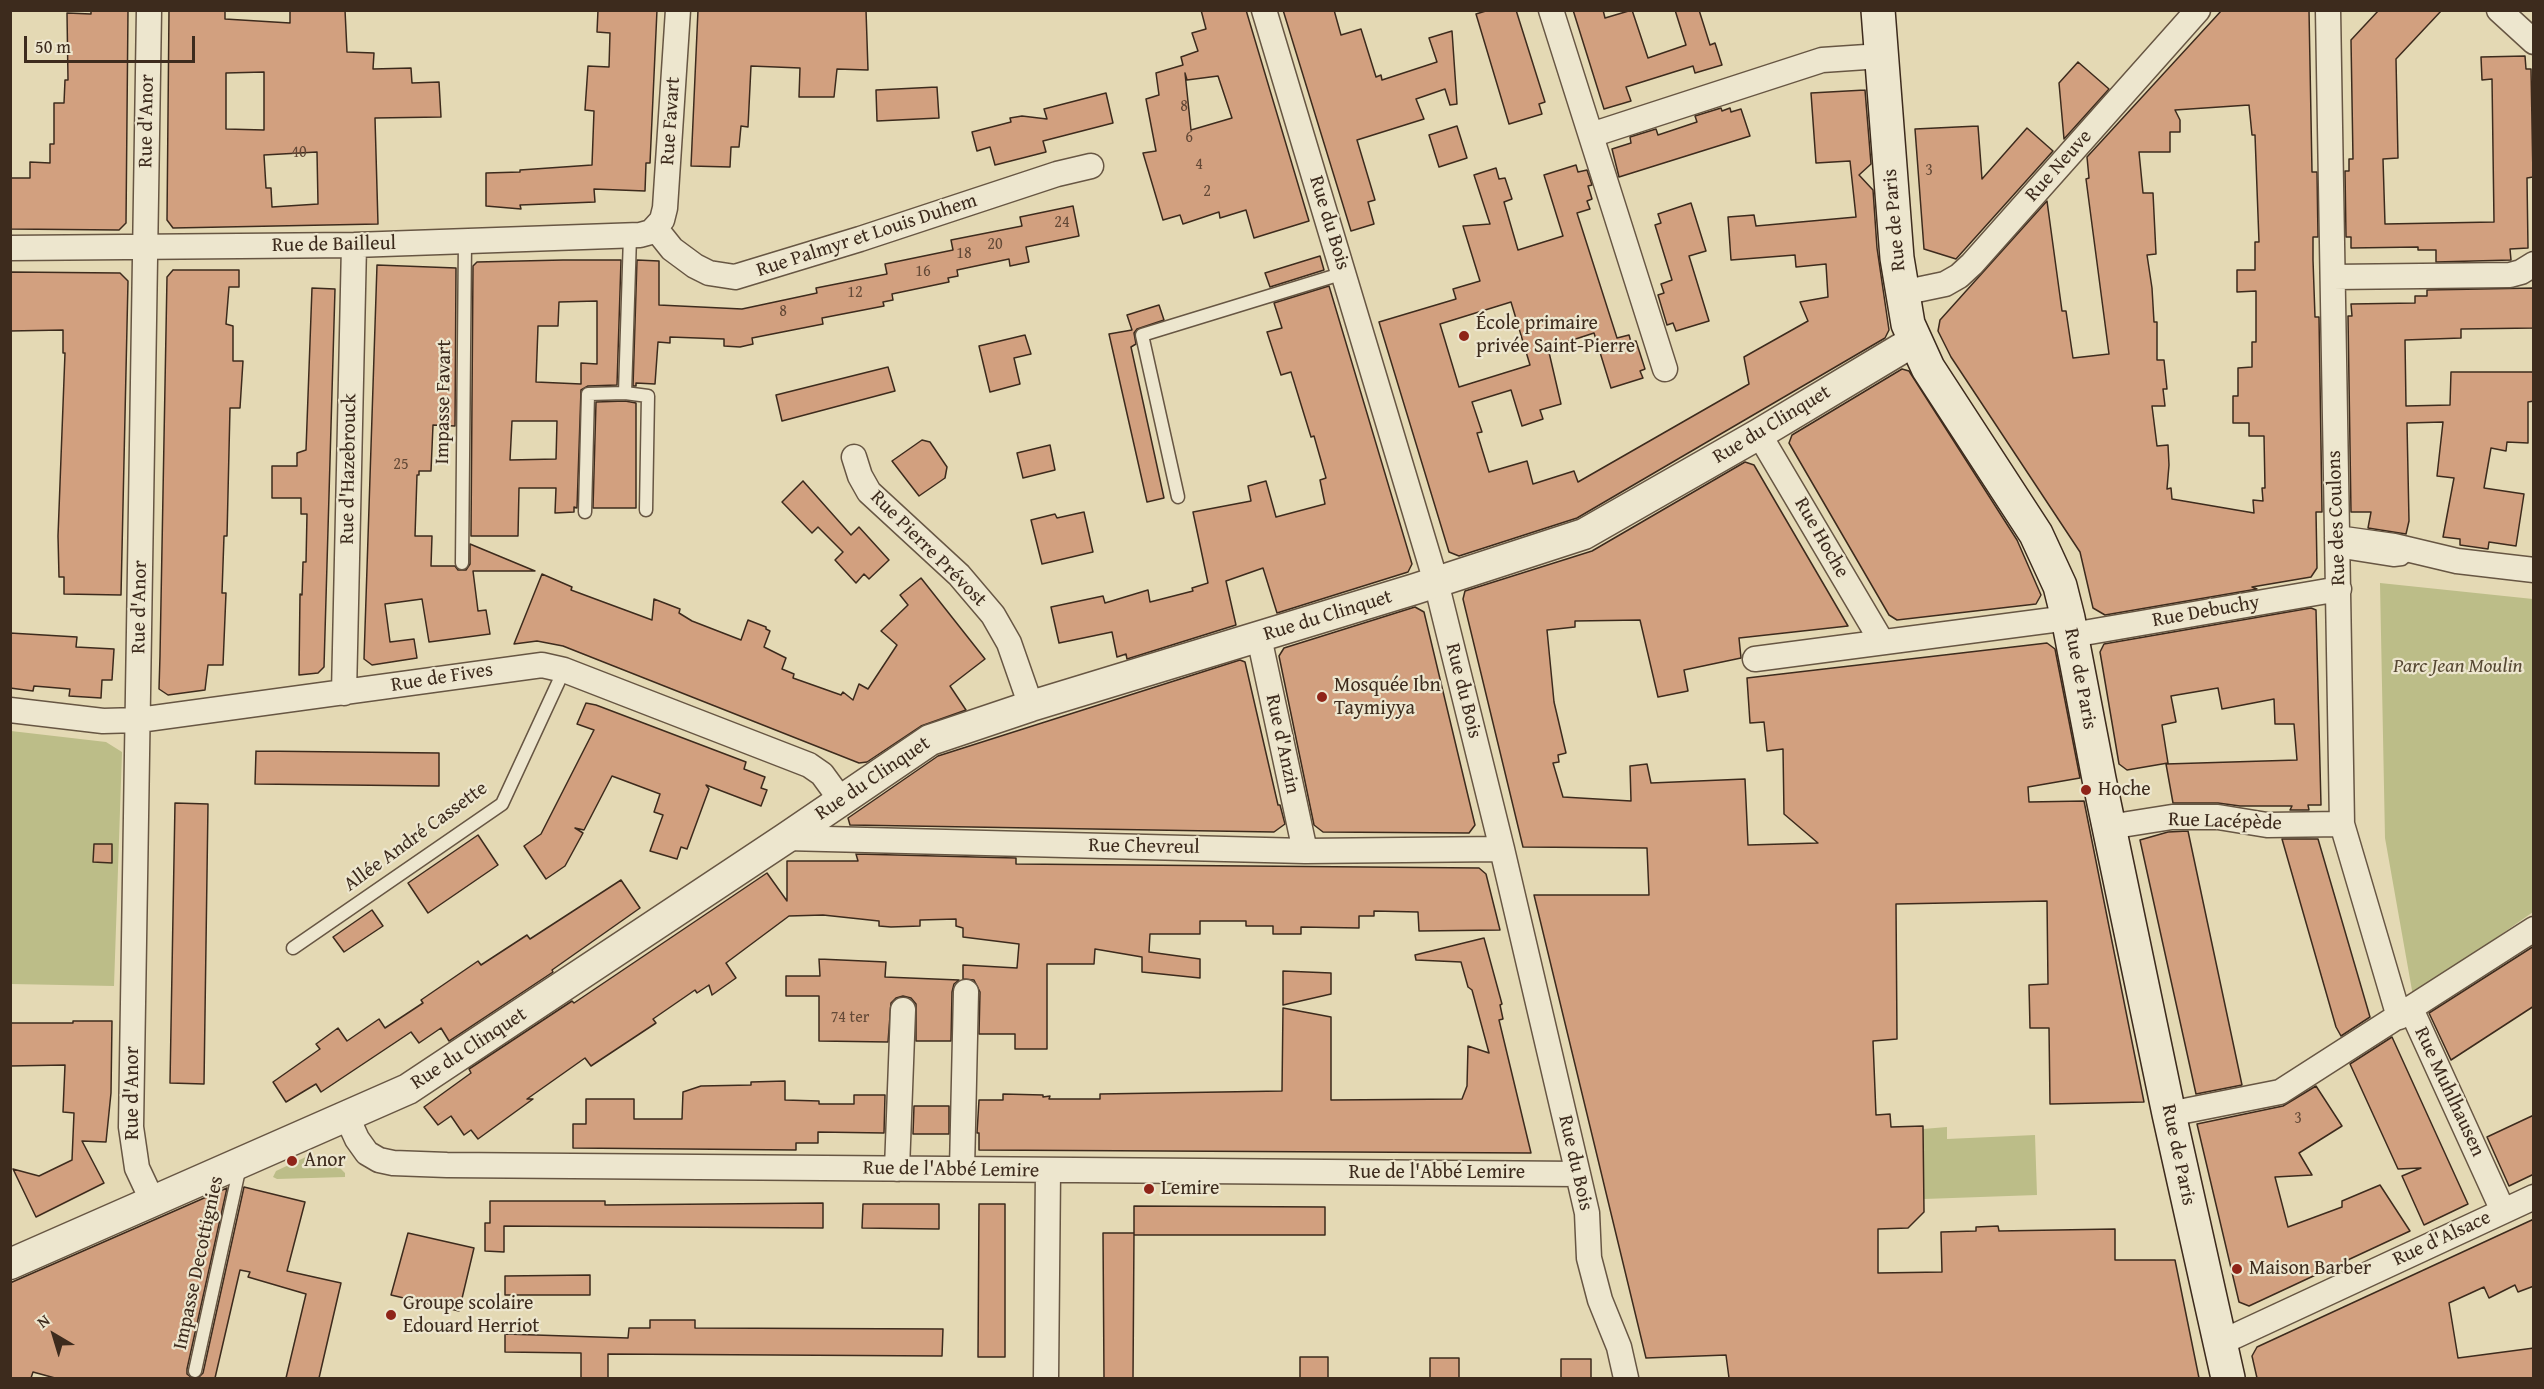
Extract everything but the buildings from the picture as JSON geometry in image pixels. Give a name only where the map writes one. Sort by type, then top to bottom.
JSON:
[{"type":"main road","name":"Rue de Paris","points":[[1878,10],[1897,258],[1902,293],[1914,341],[1928,368],[2036,534],[2055,571],[2070,626],[2169,1114],[2228,1378]]},
{"type":"street","name":"Rue d'Anor","points":[[148,10],[131,1128],[137,1168],[152,1200]]},
{"type":"street","name":"Rue Favart","points":[[656,229],[662,220],[665,208],[678,10]]},
{"type":"street","name":"Rue du Bois","points":[[1264,10],[1436,582],[1502,849],[1587,1213],[1589,1258],[1600,1300],[1619,1347],[1626,1378]]},
{"type":"street","points":[[1551,10],[1665,369]]},
{"type":"street","name":"Rue Neuve","points":[[1902,293],[1945,284],[1959,276],[1972,264],[2198,10]]},
{"type":"street","name":"Rue des Coulons","points":[[2328,10],[2342,824],[2405,1013]]},
{"type":"street","points":[[2499,10],[2534,42]]},
{"type":"street","points":[[1591,135],[1822,60],[1881,56]]},
{"type":"street","name":"Rue Palmyr et Louis Duhem","points":[[656,229],[672,249],[695,266],[709,273],[735,277],[838,246],[1057,174],[1091,166]]},
{"type":"street","name":"Rue de Bailleul","points":[[10,248],[354,245],[630,236],[656,229]]},
{"type":"street","name":"Rue d'Hazebrouck","points":[[344,693],[354,245]]},
{"type":"street","points":[[2333,277],[2510,275],[2534,264]]},
{"type":"street","name":"Rue du Clinquet","points":[[10,1264],[152,1200],[389,1099],[423,1080],[930,740],[1031,706],[1436,582],[1584,534],[1759,434],[1914,341]]},
{"type":"street","name":"Rue Hoche","points":[[1759,434],[1882,642]]},
{"type":"street","name":"Rue Pierre Prévost","points":[[854,457],[860,476],[869,492],[949,566],[993,615],[1009,643],[1031,706]]},
{"type":"street","points":[[2337,544],[2411,550],[2457,561],[2534,570]]},
{"type":"street","name":"Rue Debuchy","points":[[2070,626],[2339,590]]},
{"type":"street","points":[[1755,659],[1882,642],[2070,626]]},
{"type":"street","name":"Rue d'Anzin","points":[[1259,637],[1305,851]]},
{"type":"street","name":"Rue de Fives","points":[[10,710],[104,721],[139,720],[542,665],[564,670],[809,765],[822,774],[841,800]]},
{"type":"street","name":"Rue Lacépède","points":[[2109,827],[2172,817],[2218,817],[2267,825],[2342,824]]},
{"type":"street","name":"Rue Chevreul","points":[[786,838],[1305,851],[1502,849]]},
{"type":"street","name":"Rue Muhlhausen","points":[[2503,1211],[2405,1013],[2534,929]]},
{"type":"street","points":[[962,1169],[966,992]]},
{"type":"street","points":[[897,1169],[903,1010]]},
{"type":"street","points":[[2169,1114],[2280,1092],[2405,1013]]},
{"type":"street","name":"Rue de l'Abbé Lemire","points":[[347,1117],[357,1139],[367,1153],[379,1160],[393,1163],[1048,1171],[1578,1174]]},
{"type":"street","points":[[1046,1378],[1048,1171]]},
{"type":"street","name":"Rue d'Alsace","points":[[2220,1343],[2534,1197]]},
{"type":"lane","points":[[625,393],[630,236]]},
{"type":"lane","name":"Impasse Favart","points":[[462,563],[465,241]]},
{"type":"lane","points":[[1178,497],[1142,335],[1344,273]]},
{"type":"lane","points":[[585,512],[588,394],[625,393],[648,396],[646,510]]},
{"type":"lane","name":"Allée André Cassette","points":[[293,948],[502,804],[564,670]]},
{"type":"lane","name":"Impasse Decottignies","points":[[195,1371],[241,1162]]},
{"type":"green space","name":"Parc Jean Moulin","points":[[2380,583],[2533,599],[2533,912],[2413,996],[2385,838]]},
{"type":"green space","points":[[11,731],[106,742],[122,752],[114,986],[11,984]]},
{"type":"green space","points":[[1947,1127],[1947,1139],[2035,1135],[2037,1195],[1924,1199],[1923,1129]]},
{"type":"green space","points":[[310,1155],[336,1164],[345,1173],[345,1177],[277,1179],[273,1177],[276,1171]]},
{"type":"place","name":"École primaire privée Saint-Pierre","points":[[1464,336]]},
{"type":"place","name":"Mosquée Ibn Taymiyya","points":[[1322,697]]},
{"type":"place","name":"Hoche","points":[[2086,790]]},
{"type":"place","name":"Anor","points":[[292,1161]]},
{"type":"place","name":"Lemire","points":[[1149,1189]]},
{"type":"place","name":"Maison Barber","points":[[2237,1269]]},
{"type":"place","name":"Groupe scolaire Edouard Herriot","points":[[391,1315]]}]
